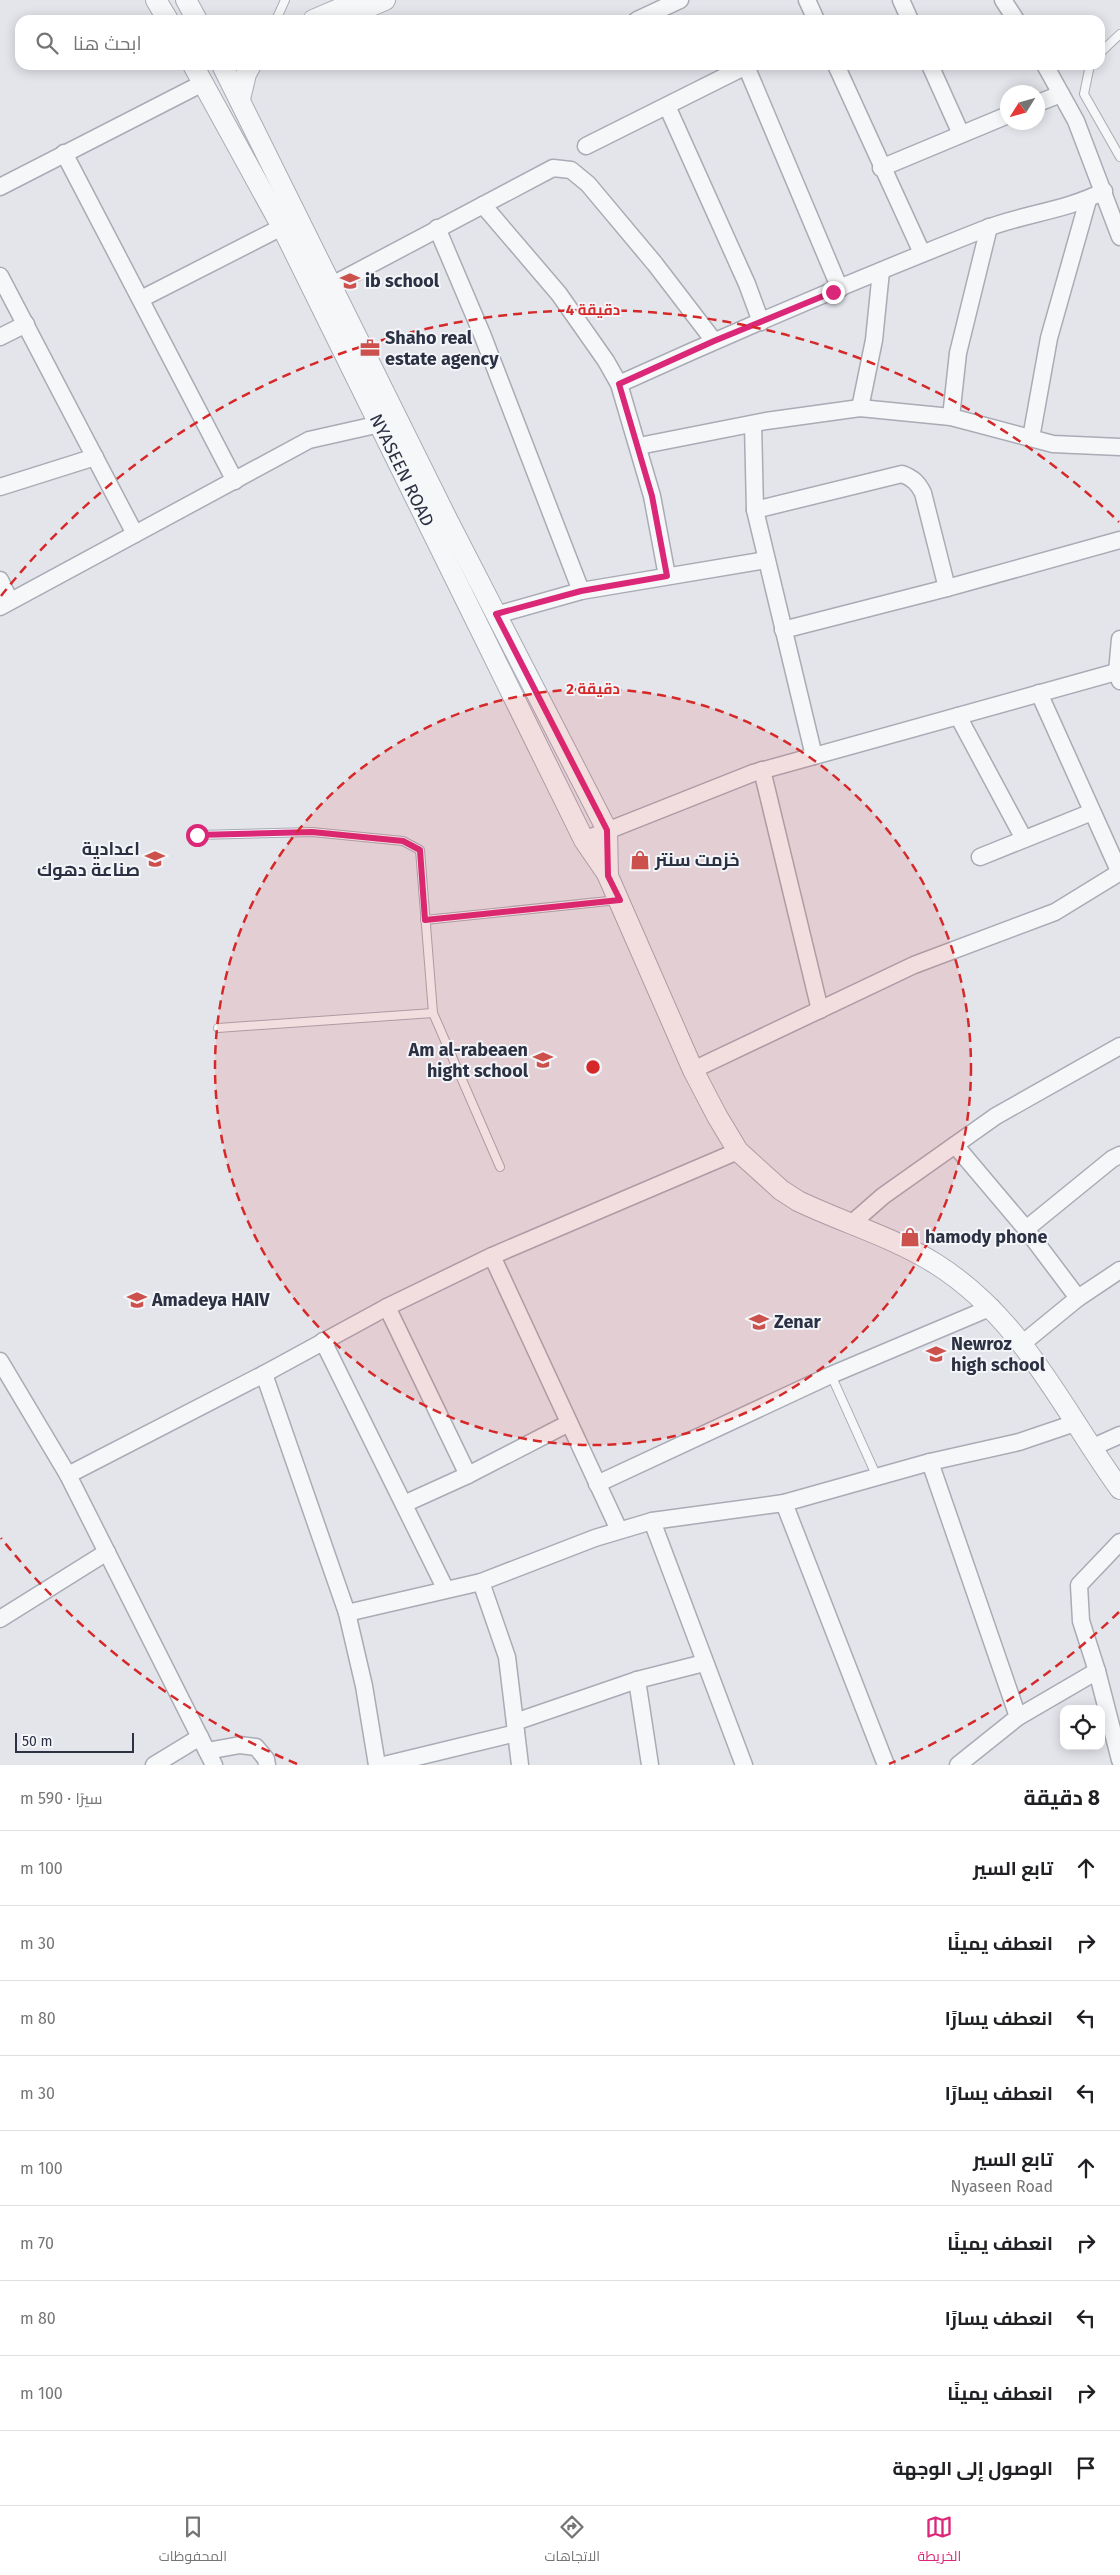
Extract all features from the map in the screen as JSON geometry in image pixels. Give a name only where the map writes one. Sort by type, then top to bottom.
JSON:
[{"type":"street","points":[[156,0],[165,15]]},
{"type":"street","points":[[186,0],[194,15]]},
{"type":"street","points":[[325,15],[360,0]]},
{"type":"street","points":[[351,15],[385,0]]},
{"type":"street","points":[[648,15],[680,0]]},
{"type":"street","points":[[807,0],[814,15]]},
{"type":"street","points":[[901,0],[908,15]]},
{"type":"street","points":[[1002,0],[1012,15]]},
{"type":"street","name":"NYASEEN ROAD","points":[[196,70],[282,227],[302,246],[332,285],[496,614],[607,830]]},
{"type":"street","name":"NYASEEN ROAD","points":[[225,70],[240,99],[380,424],[584,840],[608,876],[620,900],[693,1070],[738,1151],[781,1190],[798,1201],[894,1241],[936,1264],[992,1307],[1023,1343],[1120,1489]]},
{"type":"street","points":[[240,99],[248,70]]},
{"type":"street","points":[[586,146],[737,70]]},
{"type":"street","points":[[749,70],[840,289]]},
{"type":"street","points":[[838,70],[881,168],[922,254]]},
{"type":"street","points":[[932,70],[961,134]]},
{"type":"street","points":[[1048,70],[1076,121],[1120,237]]},
{"type":"street","points":[[0,187],[203,83]]},
{"type":"street","points":[[1045,100],[1060,94]]},
{"type":"street","points":[[666,106],[747,284],[761,322]]},
{"type":"street","points":[[881,168],[1000,118]]},
{"type":"street","points":[[64,153],[235,481]]},
{"type":"street","points":[[332,285],[553,168],[571,170],[594,191],[655,264],[714,341]]},
{"type":"street","points":[[619,384],[714,341],[989,227],[1088,200],[1104,191]]},
{"type":"street","points":[[1032,438],[1049,338],[1088,200]]},
{"type":"street","points":[[483,205],[559,294],[606,361],[619,384],[639,446],[652,496],[667,576]]},
{"type":"street","points":[[141,299],[282,227]]},
{"type":"street","points":[[951,416],[958,353],[989,227]]},
{"type":"street","points":[[437,228],[482,334],[581,591]]},
{"type":"street","points":[[860,408],[874,340],[881,271]]},
{"type":"street","points":[[0,276],[135,534]]},
{"type":"street","points":[[0,337],[26,324]]},
{"type":"street","points":[[639,446],[753,424],[860,408],[951,416],[1053,444],[1120,447]]},
{"type":"street","points":[[0,580],[5,604],[310,440],[380,424]]},
{"type":"street","points":[[753,424],[755,510],[814,756]]},
{"type":"street","points":[[2,482],[95,457]]},
{"type":"street","points":[[755,510],[902,474],[911,477],[918,483],[923,493],[947,588]]},
{"type":"street","points":[[783,630],[947,588],[1120,540]]},
{"type":"street","points":[[496,614],[581,591],[766,560]]},
{"type":"street","points":[[584,840],[762,770],[1039,693],[1119,675],[1120,639]]},
{"type":"street","points":[[693,1070],[914,965],[1055,912],[1120,873],[1039,693]]},
{"type":"street","points":[[958,716],[1024,839]]},
{"type":"street","points":[[762,770],[820,1010]]},
{"type":"street","points":[[980,857],[1092,812]]},
{"type":"street","points":[[607,830],[608,876]]},
{"type":"street","points":[[850,1224],[884,1196],[996,1116],[1120,1046]]},
{"type":"street","points":[[956,1145],[1026,1229],[1078,1298]]},
{"type":"street","points":[[68,1475],[264,1374],[387,1306],[492,1256],[738,1151]]},
{"type":"street","points":[[1026,1229],[1112,1159],[1120,1155]]},
{"type":"street","points":[[492,1256],[619,1530]]},
{"type":"street","points":[[1023,1343],[1078,1298],[1120,1270]]},
{"type":"street","points":[[387,1306],[468,1475]]},
{"type":"street","points":[[597,1484],[831,1375],[992,1307]]},
{"type":"street","points":[[323,1341],[445,1588]]},
{"type":"street","points":[[0,1361],[6,1386],[68,1475],[207,1751]]},
{"type":"street","points":[[264,1374],[346,1612],[364,1686],[377,1765]]},
{"type":"street","points":[[404,1504],[468,1475],[569,1423]]},
{"type":"street","points":[[346,1612],[445,1588],[481,1582],[619,1530],[652,1521],[784,1503],[930,1462],[1019,1442],[1075,1423]]},
{"type":"street","points":[[1093,1447],[1120,1435]]},
{"type":"street","points":[[930,1462],[1018,1717]]},
{"type":"street","points":[[784,1503],[886,1765]]},
{"type":"street","points":[[652,1521],[744,1765]]},
{"type":"street","points":[[1120,1542],[1079,1585],[1080,1621],[1097,1671],[1120,1760]]},
{"type":"street","points":[[0,1620],[107,1552]]},
{"type":"street","points":[[481,1582],[507,1657],[520,1765]]},
{"type":"street","points":[[384,1765],[515,1727],[637,1680],[704,1663]]},
{"type":"street","points":[[958,1765],[1018,1717],[1097,1671]]},
{"type":"street","points":[[637,1680],[650,1765]]},
{"type":"street","points":[[154,1765],[207,1751],[240,1745],[256,1747],[266,1759],[267,1765]]},
{"type":"lane","points":[[278,15],[285,0]]},
{"type":"lane","points":[[1105,48],[1120,34]]},
{"type":"lane","points":[[1089,70],[1084,94],[1120,157]]},
{"type":"lane","points":[[197,835],[312,832],[403,841],[420,850],[433,1013],[500,1167]]},
{"type":"lane","points":[[425,920],[620,900]]},
{"type":"lane","points":[[218,1028],[433,1013]]},
{"type":"lane","points":[[831,1375],[877,1477]]},
{"type":"place","name":"ib school","points":[[350,281]]},
{"type":"place","name":"Shaho real estate agency","points":[[370,348]]},
{"type":"place","name":"اعدادية صناعة دهوك","points":[[155,859]]},
{"type":"place","name":"خزمت سنتر","points":[[640,860]]},
{"type":"place","name":"Am al-rabeaen hight school","points":[[543,1060]]},
{"type":"place","name":"hamody phone","points":[[910,1237]]},
{"type":"place","name":"Amadeya HAIV","points":[[137,1300]]},
{"type":"place","name":"Zenar","points":[[759,1322]]},
{"type":"place","name":"Newroz high school","points":[[936,1354]]},
{"type":"route","points":[[197,835],[312,832],[403,841],[420,850],[425,920],[620,900],[608,876],[607,830],[496,614],[581,591],[667,576],[652,496],[639,446],[619,384],[714,341],[833,292]]}]
